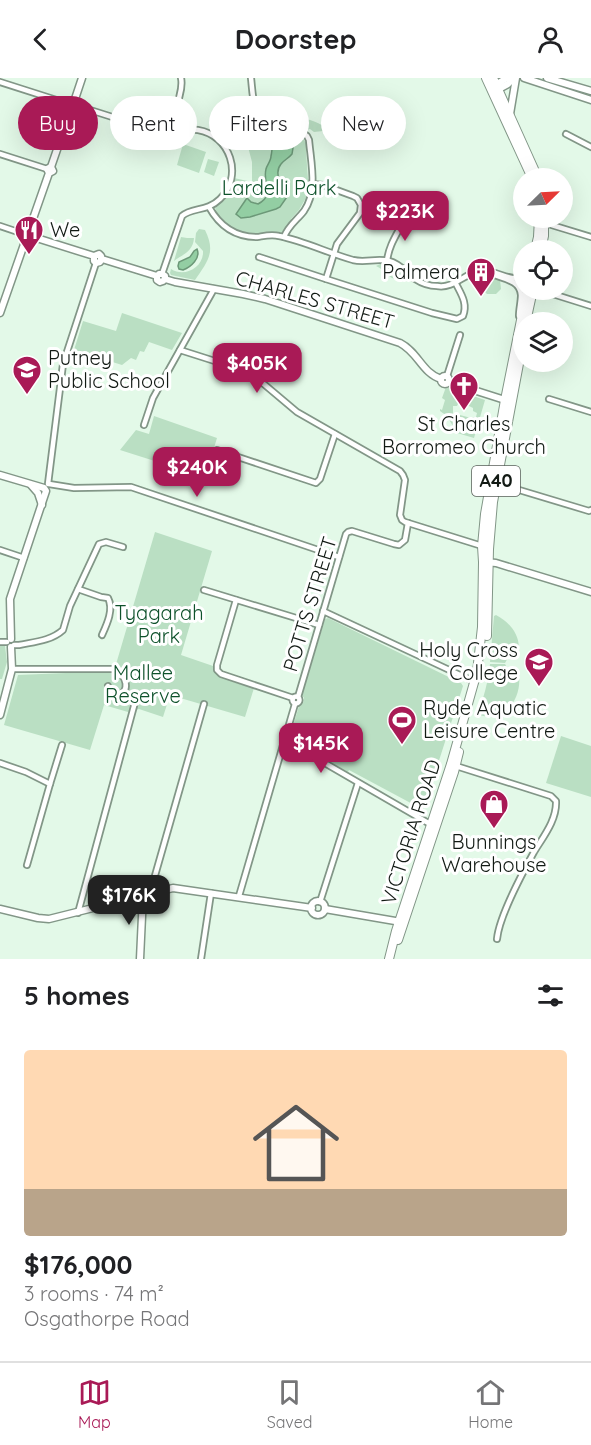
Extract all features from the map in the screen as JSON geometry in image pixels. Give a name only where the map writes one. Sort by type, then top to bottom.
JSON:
[{"type":"highway","points":[[486,78],[494,86],[510,114],[534,168]]},
{"type":"highway","points":[[494,86],[528,168]]},
{"type":"highway","name":"VICTORIA ROAD","points":[[391,959],[482,676],[488,621],[486,562],[482,546],[487,503],[514,372]]},
{"type":"highway","name":"VICTORIA ROAD","points":[[402,923],[430,824],[453,765],[475,682],[482,634],[486,562],[496,483],[508,401],[515,372]]},
{"type":"street","points":[[75,96],[81,78]]},
{"type":"street","points":[[180,96],[181,78]]},
{"type":"street","points":[[251,78],[254,96]]},
{"type":"street","points":[[494,86],[507,78]]},
{"type":"street","points":[[494,86],[508,84],[515,78]]},
{"type":"street","points":[[510,114],[515,78]]},
{"type":"street","points":[[525,78],[591,100]]},
{"type":"street","points":[[547,78],[591,91]]},
{"type":"street","points":[[0,82],[44,96]]},
{"type":"street","points":[[572,94],[575,86]]},
{"type":"street","points":[[161,276],[182,216],[189,211],[209,207],[222,197],[230,183],[232,172],[230,156],[222,142],[209,133],[197,130]]},
{"type":"street","points":[[567,134],[591,147]]},
{"type":"street","points":[[284,237],[288,228],[303,213],[311,194],[309,139]]},
{"type":"street","points":[[0,313],[2,298],[27,235],[56,150]]},
{"type":"street","points":[[0,154],[49,169]]},
{"type":"street","points":[[312,184],[353,196],[357,198],[361,208],[360,213],[338,242],[326,279]]},
{"type":"street","points":[[209,207],[226,228],[235,232],[249,236],[284,237],[357,261],[387,261],[398,265],[416,279],[429,284],[444,286],[483,271],[513,278]]},
{"type":"street","points":[[387,261],[388,251],[405,219]]},
{"type":"street","name":"CHARLES STREET","points":[[0,226],[97,259],[175,282],[265,299],[400,343],[413,352],[429,373],[508,401]]},
{"type":"street","points":[[567,228],[591,237]]},
{"type":"street","points":[[259,257],[457,319],[463,316],[465,306],[455,282]]},
{"type":"street","points":[[0,715],[12,669],[9,643],[10,599],[47,487],[63,364],[97,259]]},
{"type":"street","points":[[483,271],[512,281],[518,286],[521,294],[520,312]]},
{"type":"street","points":[[144,425],[153,398],[214,289]]},
{"type":"street","points":[[572,300],[591,306]]},
{"type":"street","points":[[446,379],[460,335]]},
{"type":"street","points":[[180,350],[252,374],[292,409],[402,473],[405,478],[400,515],[402,520],[482,546]]},
{"type":"street","points":[[549,399],[591,412]]},
{"type":"street","points":[[217,450],[316,483],[320,479],[335,434]]},
{"type":"street","points":[[0,475],[31,485],[47,487],[130,487],[339,557]]},
{"type":"street","points":[[496,483],[591,510]]},
{"type":"street","points":[[31,485],[38,493],[42,506]]},
{"type":"street","name":"POTTS STREET","points":[[239,896],[345,536],[352,531],[399,545],[405,540],[408,523]]},
{"type":"street","points":[[9,643],[19,645],[51,638],[61,633],[70,606],[99,544],[106,542],[123,547]]},
{"type":"street","points":[[0,549],[24,558]]},
{"type":"street","points":[[486,562],[591,592]]},
{"type":"street","points":[[78,589],[110,600],[108,620],[102,635]]},
{"type":"street","points":[[204,590],[319,626]]},
{"type":"street","points":[[236,600],[217,670],[222,674],[295,700]]},
{"type":"street","points":[[323,611],[475,682]]},
{"type":"street","points":[[12,669],[114,669],[123,675],[126,688],[122,695],[116,697],[110,693],[108,686]]},
{"type":"street","points":[[140,959],[146,894],[204,704]]},
{"type":"street","points":[[78,912],[134,706]]},
{"type":"street","points":[[285,740],[430,824]]},
{"type":"street","points":[[27,865],[62,745]]},
{"type":"street","points":[[0,763],[50,784]]},
{"type":"street","points":[[453,765],[551,796],[556,801],[556,809],[550,825],[506,909],[497,939]]},
{"type":"street","points":[[320,902],[358,783]]},
{"type":"street","points":[[0,909],[49,919],[173,888],[312,908]]},
{"type":"street","points":[[201,959],[211,893]]},
{"type":"street","points":[[312,908],[316,902],[320,902]]},
{"type":"street","points":[[320,902],[323,903],[325,909]]},
{"type":"street","points":[[312,908],[314,914],[319,915],[325,909]]},
{"type":"street","points":[[325,909],[402,923]]},
{"type":"green space","name":"Lardelli Park","points":[[309,120],[321,126],[321,131],[314,132],[310,129]]},
{"type":"green space","points":[[197,149],[206,152],[199,173],[177,165],[181,150]]},
{"type":"green space","name":"Lardelli Park","points":[[249,150],[307,150],[309,195],[281,233],[252,233],[235,230],[220,220],[214,211],[216,206],[231,193],[229,192],[234,178],[252,182],[252,162]]},
{"type":"green space","points":[[208,159],[219,162],[214,176],[204,172]]},
{"type":"green space","points":[[199,229],[205,230],[210,244],[209,256],[204,267],[195,280],[171,275],[171,269],[188,271],[200,262],[203,251],[195,242]]},
{"type":"green space","points":[[181,237],[194,238],[192,247],[174,261]]},
{"type":"green space","points":[[380,264],[396,268],[406,279],[392,278],[376,266]]},
{"type":"green space","points":[[479,275],[500,280],[501,289],[496,294],[487,294],[482,289]]},
{"type":"green space","points":[[122,313],[182,333],[172,350],[149,342],[144,352],[140,351],[136,360],[131,358],[122,365],[74,350],[83,321],[116,331]]},
{"type":"green space","points":[[446,387],[485,400],[474,438],[457,433],[447,416],[440,411],[445,400],[442,398]],"holes":[[[467,404],[477,413],[476,417],[460,415],[459,417],[453,414],[453,406]]]},
{"type":"green space","points":[[154,416],[217,438],[205,477],[120,450],[136,430],[149,434]]},
{"type":"green space","points":[[155,532],[212,551],[181,655],[213,666],[225,678],[254,688],[245,717],[170,695],[163,717],[139,709],[128,712],[104,705],[90,750],[4,725],[18,675],[114,671]]},
{"type":"green space","points":[[496,615],[510,626],[518,641],[518,653],[509,656],[505,663],[490,662],[494,616]]},
{"type":"green space","points":[[328,618],[463,686],[424,807],[420,808],[349,770],[348,772],[289,739],[299,706],[303,703],[302,695],[325,619]]},
{"type":"green space","points":[[0,646],[5,646],[7,662],[2,679],[0,679]]},
{"type":"green space","points":[[490,664],[505,664],[509,671],[519,675],[519,684],[514,701],[509,708],[503,713],[486,717],[477,714],[482,702]]},
{"type":"green space","points":[[561,736],[591,746],[591,797],[546,783]]},
{"type":"shaded area","points":[[272,150],[293,150],[292,154],[281,164],[278,172],[281,184],[289,194],[276,209],[241,218],[236,214],[247,198],[258,204],[266,196],[265,174]]},
{"type":"shaded area","points":[[197,249],[198,256],[195,262],[186,269],[179,269],[179,262],[190,257]]},
{"type":"place","name":"We","points":[[29,256]]},
{"type":"place","name":"Palmera","points":[[481,298]]},
{"type":"place","name":"Putney Public School","points":[[27,396]]},
{"type":"place","name":"St Charles Borromeo Church","points":[[464,412]]},
{"type":"place","name":"Holy Cross College","points":[[539,688]]},
{"type":"place","name":"Ryde Aquatic Leisure Centre","points":[[402,746]]},
{"type":"place","name":"Bunnings Warehouse","points":[[494,830]]},
{"type":"park label","name":"Tyagarah Park","points":[[159,624]]},
{"type":"park label","name":"Mallee Reserve","points":[[143,684]]}]
